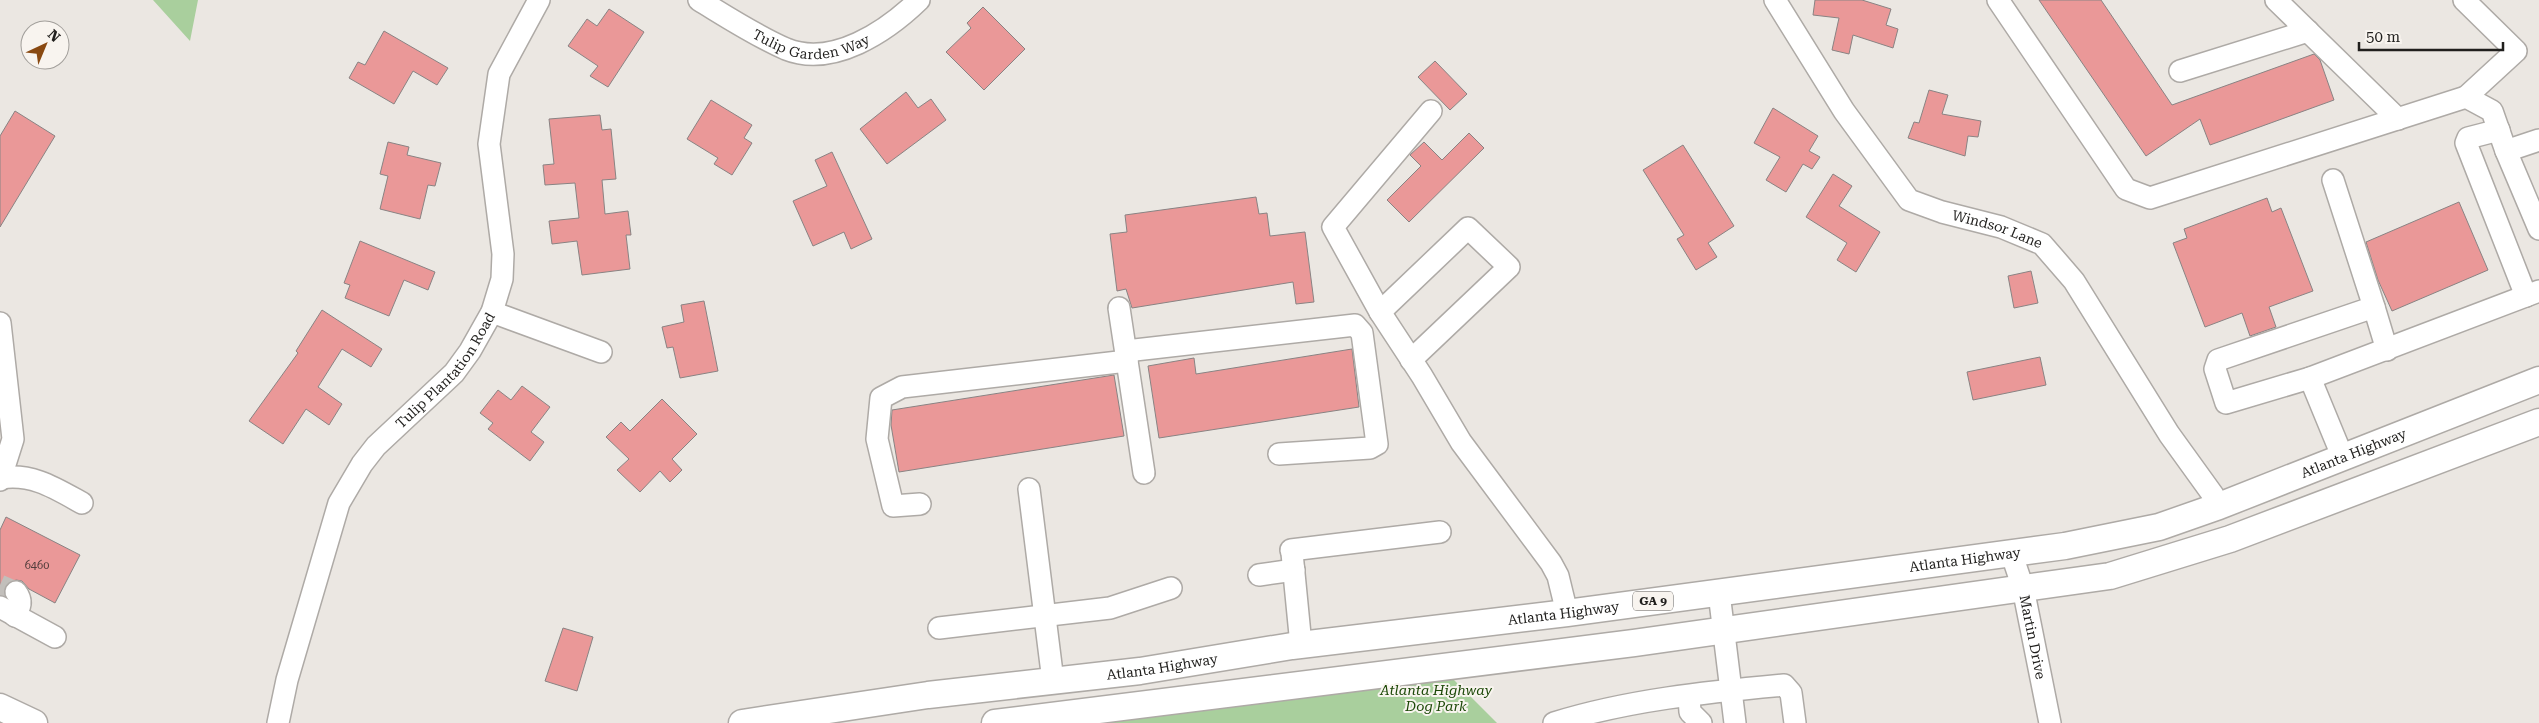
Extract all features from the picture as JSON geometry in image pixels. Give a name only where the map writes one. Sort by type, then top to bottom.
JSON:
[{"type":"main road","name":"Atlanta Highway","points":[[742,723],[928,695],[1140,671],[1302,645],[1566,613],[2065,546],[2159,527],[2219,506],[2539,380]]},
{"type":"main road","points":[[995,723],[1724,630],[2110,576],[2230,539],[2539,422]]},
{"type":"main road","points":[[0,707],[34,723]]},
{"type":"street","name":"Tulip Plantation Road","points":[[278,723],[289,671],[331,523],[342,496],[376,446],[454,373],[470,352],[492,312],[502,279],[503,254],[489,144],[499,74],[539,0]]},
{"type":"street","name":"Tulip Garden Way","points":[[699,0],[788,50],[815,53],[837,52],[880,31],[919,0]]},
{"type":"street","name":"Windsor Lane","points":[[1776,0],[1844,111],[1909,200],[1942,212],[2001,227],[2042,244],[2074,281],[2168,434],[2219,506]]},
{"type":"street","points":[[1998,0],[2126,189],[2150,198],[2466,97],[2516,51],[2464,0]]},
{"type":"street","points":[[2276,0],[2398,119]]},
{"type":"street","points":[[2180,70],[2308,31]]},
{"type":"street","points":[[2466,97],[2492,111],[2506,152],[2539,229]]},
{"type":"street","points":[[1431,111],[1332,227],[1380,312],[1412,360],[1461,442],[1550,562],[1558,576],[1566,613]]},
{"type":"street","points":[[2374,307],[2218,360],[2216,369],[2226,402],[2310,378],[2532,294],[2466,143],[2468,138],[2499,130]]},
{"type":"street","points":[[2506,152],[2539,140]]},
{"type":"street","points":[[2333,180],[2387,350]]},
{"type":"street","points":[[1380,312],[1468,228],[1509,267],[1412,360]]},
{"type":"street","points":[[1119,308],[1144,473]]},
{"type":"street","points":[[492,312],[601,352]]},
{"type":"street","points":[[0,323],[13,439],[0,479]]},
{"type":"street","points":[[920,504],[893,506],[877,439],[881,398],[902,386],[1355,325],[1362,333],[1377,444],[1370,448],[1279,454]]},
{"type":"street","points":[[2310,378],[2343,458]]},
{"type":"street","points":[[0,479],[14,476],[38,480],[82,503]]},
{"type":"street","points":[[1029,489],[1053,681]]},
{"type":"street","points":[[1259,575],[1292,558],[1440,532]]},
{"type":"street","name":"Martin Drive","points":[[2011,552],[2023,588],[2050,723]]},
{"type":"street","points":[[1292,558],[1302,645]]},
{"type":"street","points":[[939,628],[1110,608],[1171,588]]},
{"type":"street","points":[[8,612],[21,604],[20,597],[16,592]]},
{"type":"street","points":[[1719,593],[1736,723]]},
{"type":"street","points":[[8,612],[55,637]]},
{"type":"street","points":[[1554,723],[1598,709],[1732,689],[1784,685],[1791,693],[1795,723]]},
{"type":"street","points":[[1689,696],[1690,712],[1701,723]]},
{"type":"green space","points":[[153,0],[198,0],[190,41]]},
{"type":"green space","name":"Atlanta Highway Dog Park","points":[[1445,671],[1497,723],[1060,723]]},
{"type":"building","points":[[1815,0],[1862,0],[1891,9],[1886,25],[1898,29],[1893,48],[1853,35],[1849,54],[1832,50],[1839,18],[1813,15]]},
{"type":"building","points":[[2039,0],[2101,0],[2172,105],[2314,54],[2320,60],[2334,100],[2210,145],[2200,119],[2146,156]]},
{"type":"building","points":[[983,7],[1025,49],[984,90],[946,52],[971,28],[967,23]]},
{"type":"building","points":[[609,9],[644,32],[608,87],[590,76],[598,66],[568,46],[587,19],[597,26]]},
{"type":"building","points":[[384,31],[448,68],[437,85],[413,71],[394,104],[349,78],[358,62],[365,65]]},
{"type":"building","points":[[1435,61],[1467,94],[1450,110],[1418,77]]},
{"type":"building","points":[[1929,90],[1948,95],[1942,114],[1981,121],[1978,137],[1968,136],[1965,156],[1908,138],[1914,122],[1919,123]]},
{"type":"building","points":[[906,92],[918,108],[931,99],[946,120],[887,164],[860,129]]},
{"type":"building","points":[[711,100],[752,125],[744,138],[752,143],[732,175],[714,164],[718,158],[687,139]]},
{"type":"building","points":[[1773,108],[1818,136],[1809,151],[1820,157],[1812,169],[1803,164],[1786,192],[1766,180],[1780,157],[1754,143]]},
{"type":"building","points":[[15,111],[55,136],[0,227],[0,136]]},
{"type":"building","points":[[600,115],[602,130],[611,129],[616,179],[602,180],[605,214],[628,211],[631,235],[626,235],[630,269],[582,275],[577,241],[552,244],[549,221],[579,218],[575,183],[545,185],[543,165],[554,164],[549,119]]},
{"type":"building","points":[[1469,133],[1484,148],[1409,222],[1387,200],[1421,166],[1410,155],[1424,142],[1442,160]]},
{"type":"building","points":[[388,142],[409,147],[407,155],[441,163],[435,186],[428,185],[420,219],[380,209],[388,176],[380,174]]},
{"type":"building","points":[[1683,145],[1734,226],[1708,243],[1717,257],[1696,270],[1677,239],[1684,235],[1643,170]]},
{"type":"building","points":[[832,152],[872,239],[851,249],[844,232],[813,246],[793,201],[827,186],[815,160]]},
{"type":"building","points":[[1833,174],[1852,186],[1839,206],[1880,232],[1856,272],[1837,260],[1847,243],[1806,217]]},
{"type":"building","points":[[1256,197],[1259,214],[1267,213],[1270,236],[1305,232],[1314,302],[1296,304],[1293,282],[1132,308],[1126,289],[1117,291],[1110,234],[1127,232],[1125,215]]},
{"type":"building","points":[[2267,198],[2272,212],[2281,208],[2313,291],[2269,307],[2276,327],[2250,336],[2242,313],[2205,327],[2173,243],[2187,238],[2184,229]]},
{"type":"building","points":[[2459,202],[2488,270],[2392,311],[2378,280],[2366,242]]},
{"type":"building","points":[[360,241],[435,272],[428,290],[404,280],[389,316],[345,298],[350,285],[344,283]]},
{"type":"building","points":[[2031,271],[2038,303],[2014,308],[2008,276]]},
{"type":"building","points":[[704,301],[718,371],[680,378],[673,347],[667,348],[662,327],[684,322],[681,305]]},
{"type":"building","points":[[322,310],[382,349],[371,367],[342,349],[318,387],[342,404],[329,425],[306,409],[283,444],[249,421],[298,353],[296,351]]},
{"type":"building","points":[[1352,349],[1359,407],[1159,438],[1148,366],[1194,358],[1196,374]]},
{"type":"building","points":[[2040,357],[2046,385],[1973,400],[1967,372]]},
{"type":"building","points":[[1114,375],[1124,436],[899,472],[891,425],[892,410]]},
{"type":"building","points":[[522,386],[550,407],[531,432],[544,442],[530,461],[488,429],[493,423],[480,413],[498,390],[511,400]]},
{"type":"building","points":[[662,399],[697,434],[672,459],[682,470],[670,482],[660,471],[640,492],[617,470],[629,459],[606,437],[621,422],[630,431]]},
{"type":"building","points":[[6,517],[80,555],[55,603],[29,589],[22,581],[16,580],[5,586],[4,596],[0,594],[0,530]]},
{"type":"building","points":[[563,628],[593,637],[577,691],[545,681]]},
{"type":"tunnel","points":[[0,585],[16,592]]}]
